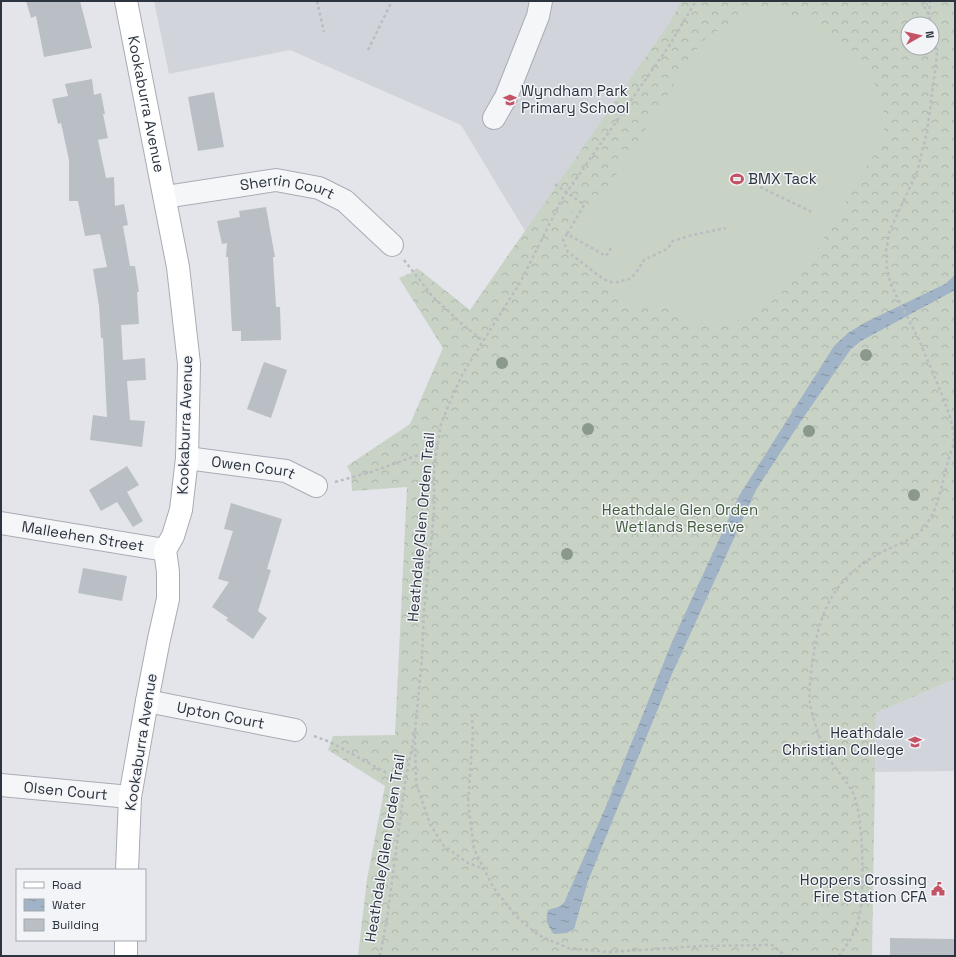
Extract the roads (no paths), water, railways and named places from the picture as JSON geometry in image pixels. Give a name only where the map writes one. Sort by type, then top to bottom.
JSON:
[{"type":"street","name":"Kookaburra Avenue","points":[[126,1],[178,267],[189,364],[187,458],[182,510],[173,536],[165,550],[168,572],[168,599],[146,701],[130,797],[127,869]]},
{"type":"street","points":[[494,118],[506,97],[538,16],[541,1]]},
{"type":"street","name":"Sherrin Court","points":[[165,197],[276,180],[319,188],[345,201],[392,245]]},
{"type":"street","name":"Owen Court","points":[[187,458],[286,471],[316,486]]},
{"type":"street","name":"Malleehen Street","points":[[1,523],[165,550]]},
{"type":"street","name":"Upton Court","points":[[146,701],[295,730]]},
{"type":"street","name":"Olsen Court","points":[[1,785],[130,797]]},
{"type":"street","points":[[126,941],[126,956]]},
{"type":"water","points":[[955,275],[955,290],[861,341],[851,349],[803,418],[756,490],[672,674],[588,881],[574,929],[567,933],[554,934],[548,923],[548,910],[558,907],[564,903],[604,811],[672,642],[739,496],[834,346],[848,333],[864,323],[945,284]]},
{"type":"place","name":"Wyndham Park Primary School","points":[[510,100]]},
{"type":"place","name":"BMX Tack","points":[[737,179]]},
{"type":"place","name":"Heathdale Christian College","points":[[915,742]]},
{"type":"place","name":"Hoppers Crossing Fire Station CFA","points":[[938,889]]},
{"type":"park label","name":"Heathdale Glen Orden Wetlands Reserve","points":[[680,518]]}]
